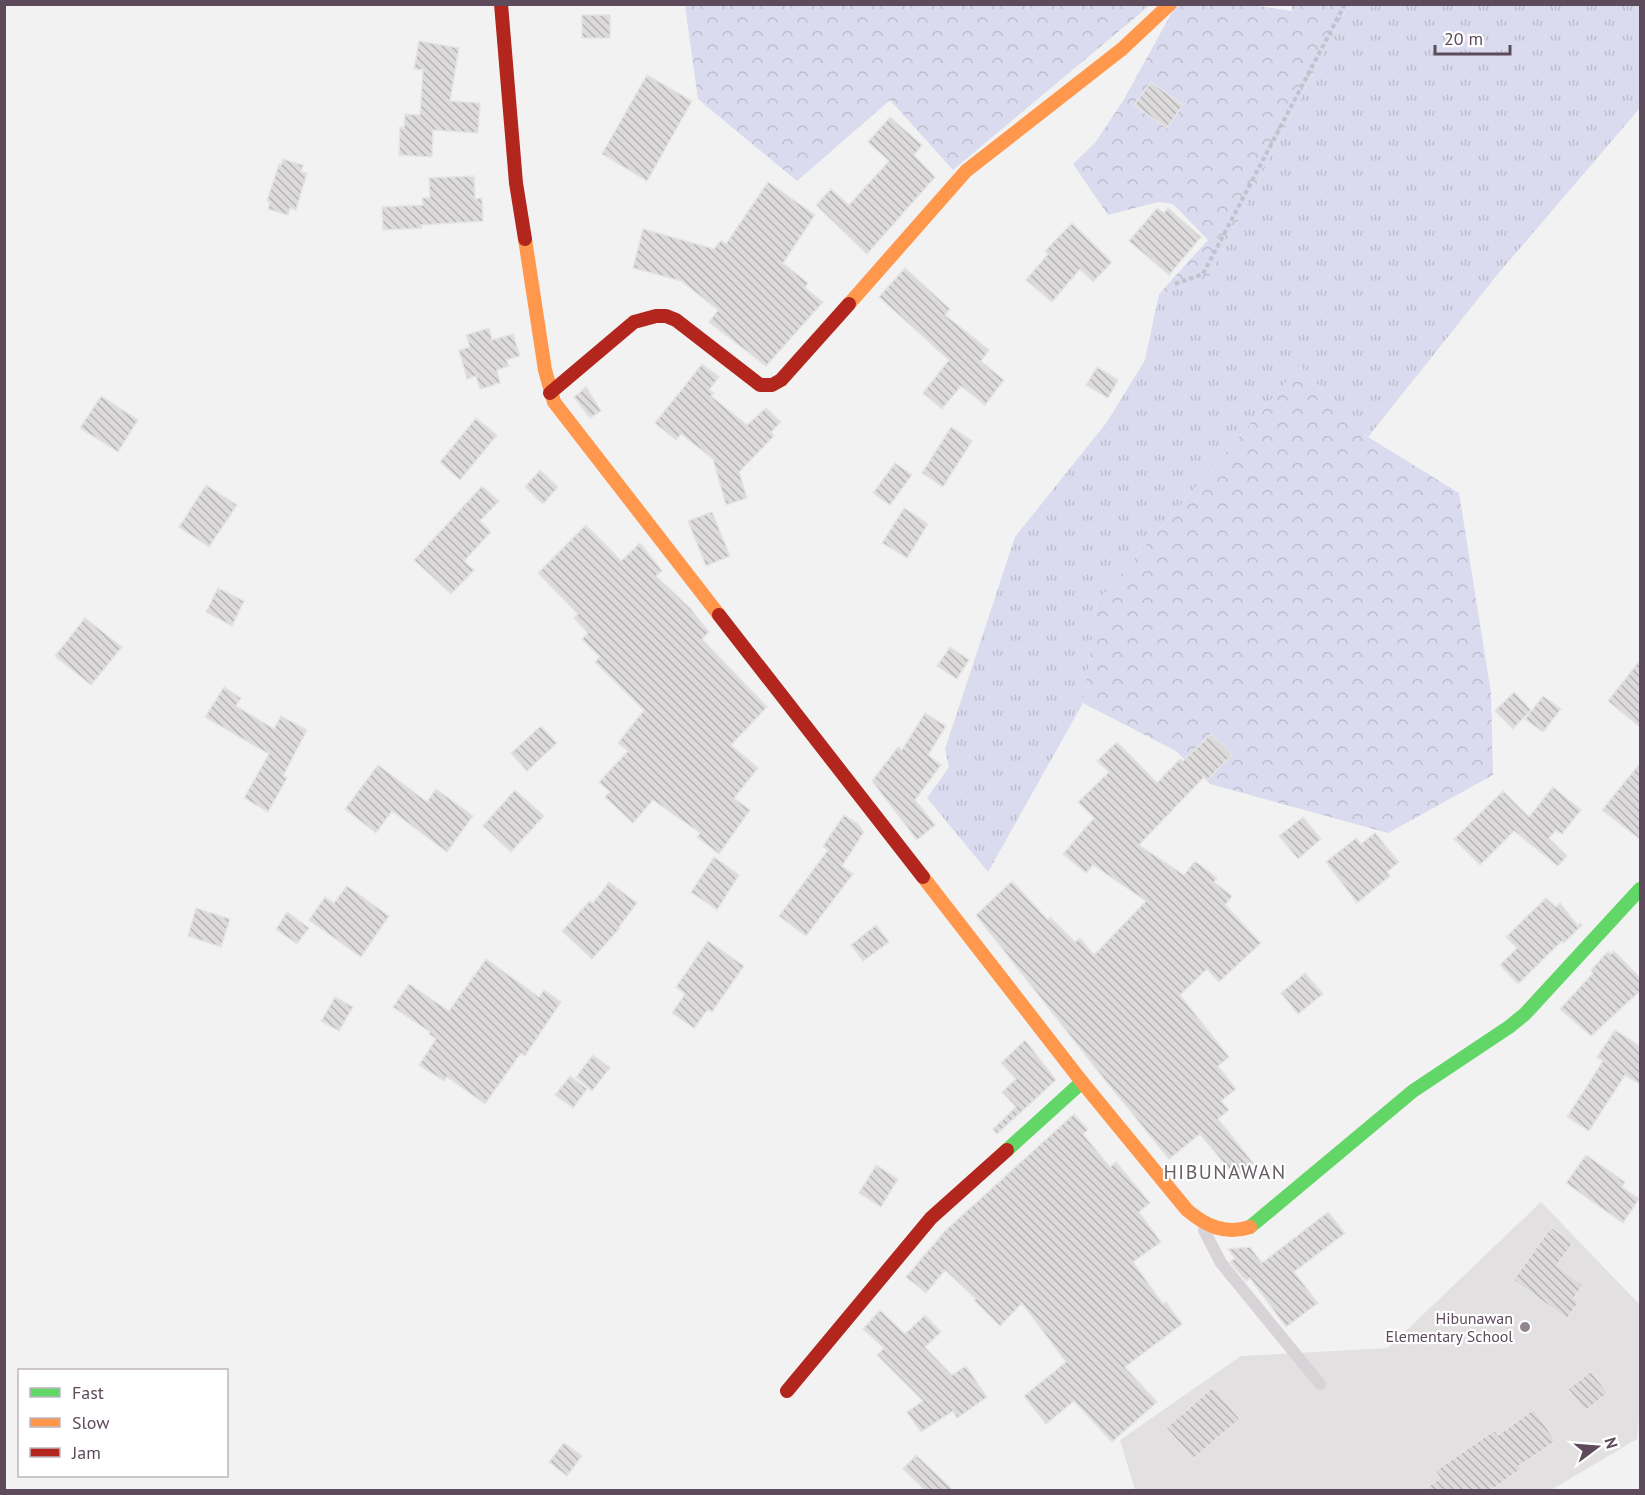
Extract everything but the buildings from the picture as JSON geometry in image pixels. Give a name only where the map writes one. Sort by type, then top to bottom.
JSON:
[{"type":"street","points":[[501,4],[516,183],[545,370],[550,393],[559,411],[1082,1082],[1187,1210],[1200,1222],[1230,1232],[1241,1231],[1253,1226],[1413,1091],[1525,1014],[1641,889]]},
{"type":"street","points":[[550,393],[634,322],[656,316],[666,316],[676,321],[760,385],[772,385],[781,380],[966,171],[1122,49],[1170,4]]},
{"type":"street","points":[[787,1391],[931,1218],[1082,1082]]},
{"type":"lane","points":[[1200,1222],[1221,1263],[1320,1384]]},
{"type":"path","points":[[1175,284],[1203,274],[1345,4]]},
{"type":"shaded area","name":"Hibunawan Elementary School","points":[[1541,1202],[1640,1305],[1640,1404],[1637,1439],[1551,1490],[1135,1490],[1120,1440],[1241,1356],[1388,1348]]},
{"type":"green space","points":[[685,5],[1150,5],[953,170],[890,100],[797,181],[698,99]]},
{"type":"green space","points":[[1176,5],[1252,5],[1292,11],[1292,5],[1348,5],[1207,281],[1159,294],[1208,240],[1173,204],[1158,202],[1108,215],[1073,164],[1095,143],[1123,101]]},
{"type":"green space","points":[[1348,5],[1640,5],[1640,108],[1497,275],[1368,437],[1300,366],[1097,602],[1083,703],[988,872],[927,798],[949,767],[945,749],[1015,537],[1107,422],[1145,360],[1159,294],[1207,281]]},
{"type":"green space","points":[[1300,366],[1368,437],[1459,493],[1491,693],[1493,775],[1388,833],[1210,784],[1176,751],[1083,703],[1097,602]]},
{"type":"traffic: fast","points":[[1250,1227],[1413,1091],[1525,1014],[1640,889]]},
{"type":"traffic: fast","points":[[1007,1150],[1082,1082]]},
{"type":"traffic: slow","points":[[849,304],[966,171],[1122,49],[1170,4]]},
{"type":"traffic: slow","points":[[525,239],[545,370],[554,402],[719,615]]},
{"type":"traffic: slow","points":[[923,877],[1082,1082],[1187,1210],[1201,1221],[1216,1228],[1232,1230],[1250,1227]]},
{"type":"traffic: jam","points":[[501,4],[516,183],[525,239]]},
{"type":"traffic: jam","points":[[550,393],[634,322],[656,316],[666,316],[676,320],[760,385],[772,385],[781,380],[849,304]]},
{"type":"traffic: jam","points":[[719,615],[923,877]]},
{"type":"traffic: jam","points":[[787,1391],[931,1218],[1007,1150]]},
{"type":"place","name":"Hibunawan Elementary School","points":[[1525,1327]]},
{"type":"district","name":"HIBUNAWAN","points":[[1225,1172]]}]
